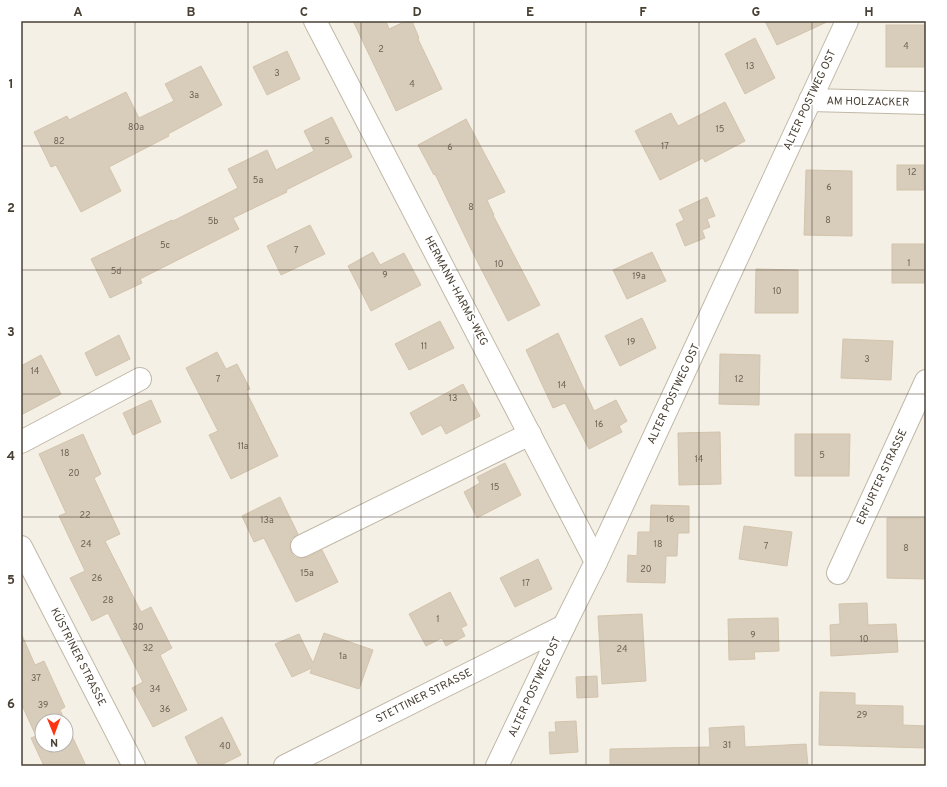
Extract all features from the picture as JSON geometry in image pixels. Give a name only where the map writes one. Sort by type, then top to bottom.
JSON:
[{"type":"street","name":"HERMANN-HARMS-WEG","points":[[315,21],[596,562]]},
{"type":"street","name":"ALTER POSTWEG OST","points":[[497,766],[596,562],[847,21]]},
{"type":"street","name":"AM HOLZACKER","points":[[810,100],[926,103]]},
{"type":"street","points":[[21,442],[140,379]]},
{"type":"street","name":"ERFURTER STRASSE","points":[[838,573],[926,381]]},
{"type":"street","points":[[302,546],[530,434]]},
{"type":"street","name":"KÜSTRINER STRASSE","points":[[21,548],[134,766]]},
{"type":"street","name":"STETTINER STRASSE","points":[[285,766],[564,626]]},
{"type":"building","points":[[353,21],[386,21],[389,29],[406,21],[412,21],[419,38],[418,39],[442,89],[396,111]]},
{"type":"building","points":[[765,21],[829,21],[777,45]]},
{"type":"building","points":[[886,25],[926,25],[926,67],[886,67]]},
{"type":"building","points":[[755,38],[775,78],[745,94],[725,54]]},
{"type":"building","points":[[287,51],[300,79],[267,95],[253,67]]},
{"type":"building","points":[[201,66],[222,105],[168,134],[169,136],[109,167],[121,191],[81,212],[56,165],[51,167],[34,132],[67,116],[69,120],[126,92],[139,118],[174,101],[165,84]]},
{"type":"building","points":[[725,102],[745,141],[705,162],[703,158],[660,180],[635,131],[671,113],[678,126]]},
{"type":"building","points":[[332,117],[352,157],[286,190],[287,192],[233,218],[239,229],[140,279],[142,283],[110,298],[91,259],[172,220],[173,221],[238,188],[228,169],[267,150],[276,170],[314,151],[304,131]]},
{"type":"building","points":[[466,119],[505,192],[487,200],[493,215],[540,305],[508,321],[435,174],[434,175],[418,145]]},
{"type":"building","points":[[897,165],[924,165],[924,190],[897,190]]},
{"type":"building","points":[[806,170],[852,171],[852,236],[804,235]]},
{"type":"building","points":[[707,197],[715,216],[707,219],[710,227],[702,230],[705,238],[685,246],[676,224],[684,220],[679,210]]},
{"type":"building","points":[[310,225],[325,254],[281,275],[267,246]]},
{"type":"building","points":[[892,244],[926,244],[926,283],[892,283]]},
{"type":"building","points":[[373,252],[380,265],[404,253],[421,285],[371,311],[348,266]]},
{"type":"building","points":[[652,252],[666,281],[627,299],[613,270]]},
{"type":"building","points":[[756,269],[798,270],[798,313],[755,313]]},
{"type":"building","points":[[642,318],[656,348],[620,366],[605,336]]},
{"type":"building","points":[[440,321],[454,348],[409,370],[395,344]]},
{"type":"building","points":[[558,333],[594,411],[616,400],[627,421],[619,426],[622,432],[589,449],[565,403],[553,408],[526,350]]},
{"type":"building","points":[[119,335],[130,359],[96,376],[85,353]]},
{"type":"building","points":[[843,339],[893,341],[891,380],[841,378]]},
{"type":"building","points":[[217,352],[226,369],[237,364],[250,389],[246,391],[278,456],[231,479],[209,435],[218,431],[186,368]]},
{"type":"building","points":[[720,354],[760,355],[759,405],[719,404]]},
{"type":"building","points":[[41,355],[61,394],[21,415],[21,366]]},
{"type":"building","points":[[463,384],[480,416],[446,434],[441,425],[422,435],[410,413]]},
{"type":"building","points":[[151,400],[161,422],[133,435],[123,413]]},
{"type":"building","points":[[720,432],[721,484],[679,485],[678,433]]},
{"type":"building","points":[[83,434],[101,474],[94,478],[120,534],[105,541],[141,612],[151,607],[172,648],[160,655],[187,710],[153,727],[132,688],[143,682],[108,613],[92,621],[70,578],[85,571],[59,516],[66,513],[39,454]]},
{"type":"building","points":[[795,434],[850,434],[849,476],[795,476]]},
{"type":"building","points":[[505,463],[521,495],[477,518],[464,492],[480,483],[477,477]]},
{"type":"building","points":[[280,497],[298,534],[291,539],[291,552],[295,557],[302,558],[308,557],[322,550],[338,582],[296,602],[264,538],[254,542],[242,516]]},
{"type":"building","points":[[651,505],[689,506],[689,533],[678,533],[677,556],[666,556],[665,583],[627,582],[628,555],[637,556],[638,532],[650,532]]},
{"type":"building","points":[[887,518],[926,518],[926,579],[887,578]]},
{"type":"building","points":[[744,526],[792,532],[787,566],[739,559]]},
{"type":"building","points":[[538,559],[552,589],[515,607],[500,578]]},
{"type":"building","points":[[450,592],[467,625],[461,628],[465,636],[446,646],[442,638],[426,646],[409,614]]},
{"type":"building","points":[[867,603],[868,625],[896,624],[898,652],[831,656],[830,625],[840,624],[839,604]]},
{"type":"building","points":[[642,614],[646,681],[602,684],[598,616]]},
{"type":"building","points":[[778,618],[779,651],[754,652],[755,659],[729,660],[728,619]]},
{"type":"building","points":[[21,633],[35,665],[44,661],[65,707],[60,710],[61,713],[34,713],[34,732],[21,703]]},
{"type":"building","points":[[324,633],[373,650],[359,689],[310,673],[312,668],[292,677],[275,644],[299,634],[313,663]]},
{"type":"building","points":[[597,676],[598,697],[577,698],[576,677]]},
{"type":"building","points":[[820,692],[855,693],[855,705],[903,706],[903,725],[926,726],[926,748],[819,745]]},
{"type":"building","points":[[222,717],[241,755],[219,766],[199,766],[185,737]]},
{"type":"building","points":[[576,721],[578,752],[550,754],[549,732],[556,732],[555,722]]},
{"type":"building","points":[[744,726],[745,747],[806,744],[808,766],[610,766],[610,749],[710,747],[709,728]]},
{"type":"building","points":[[34,737],[34,744],[31,738]]},
{"type":"building","points":[[74,740],[86,766],[44,766],[38,753],[74,753]]}]
